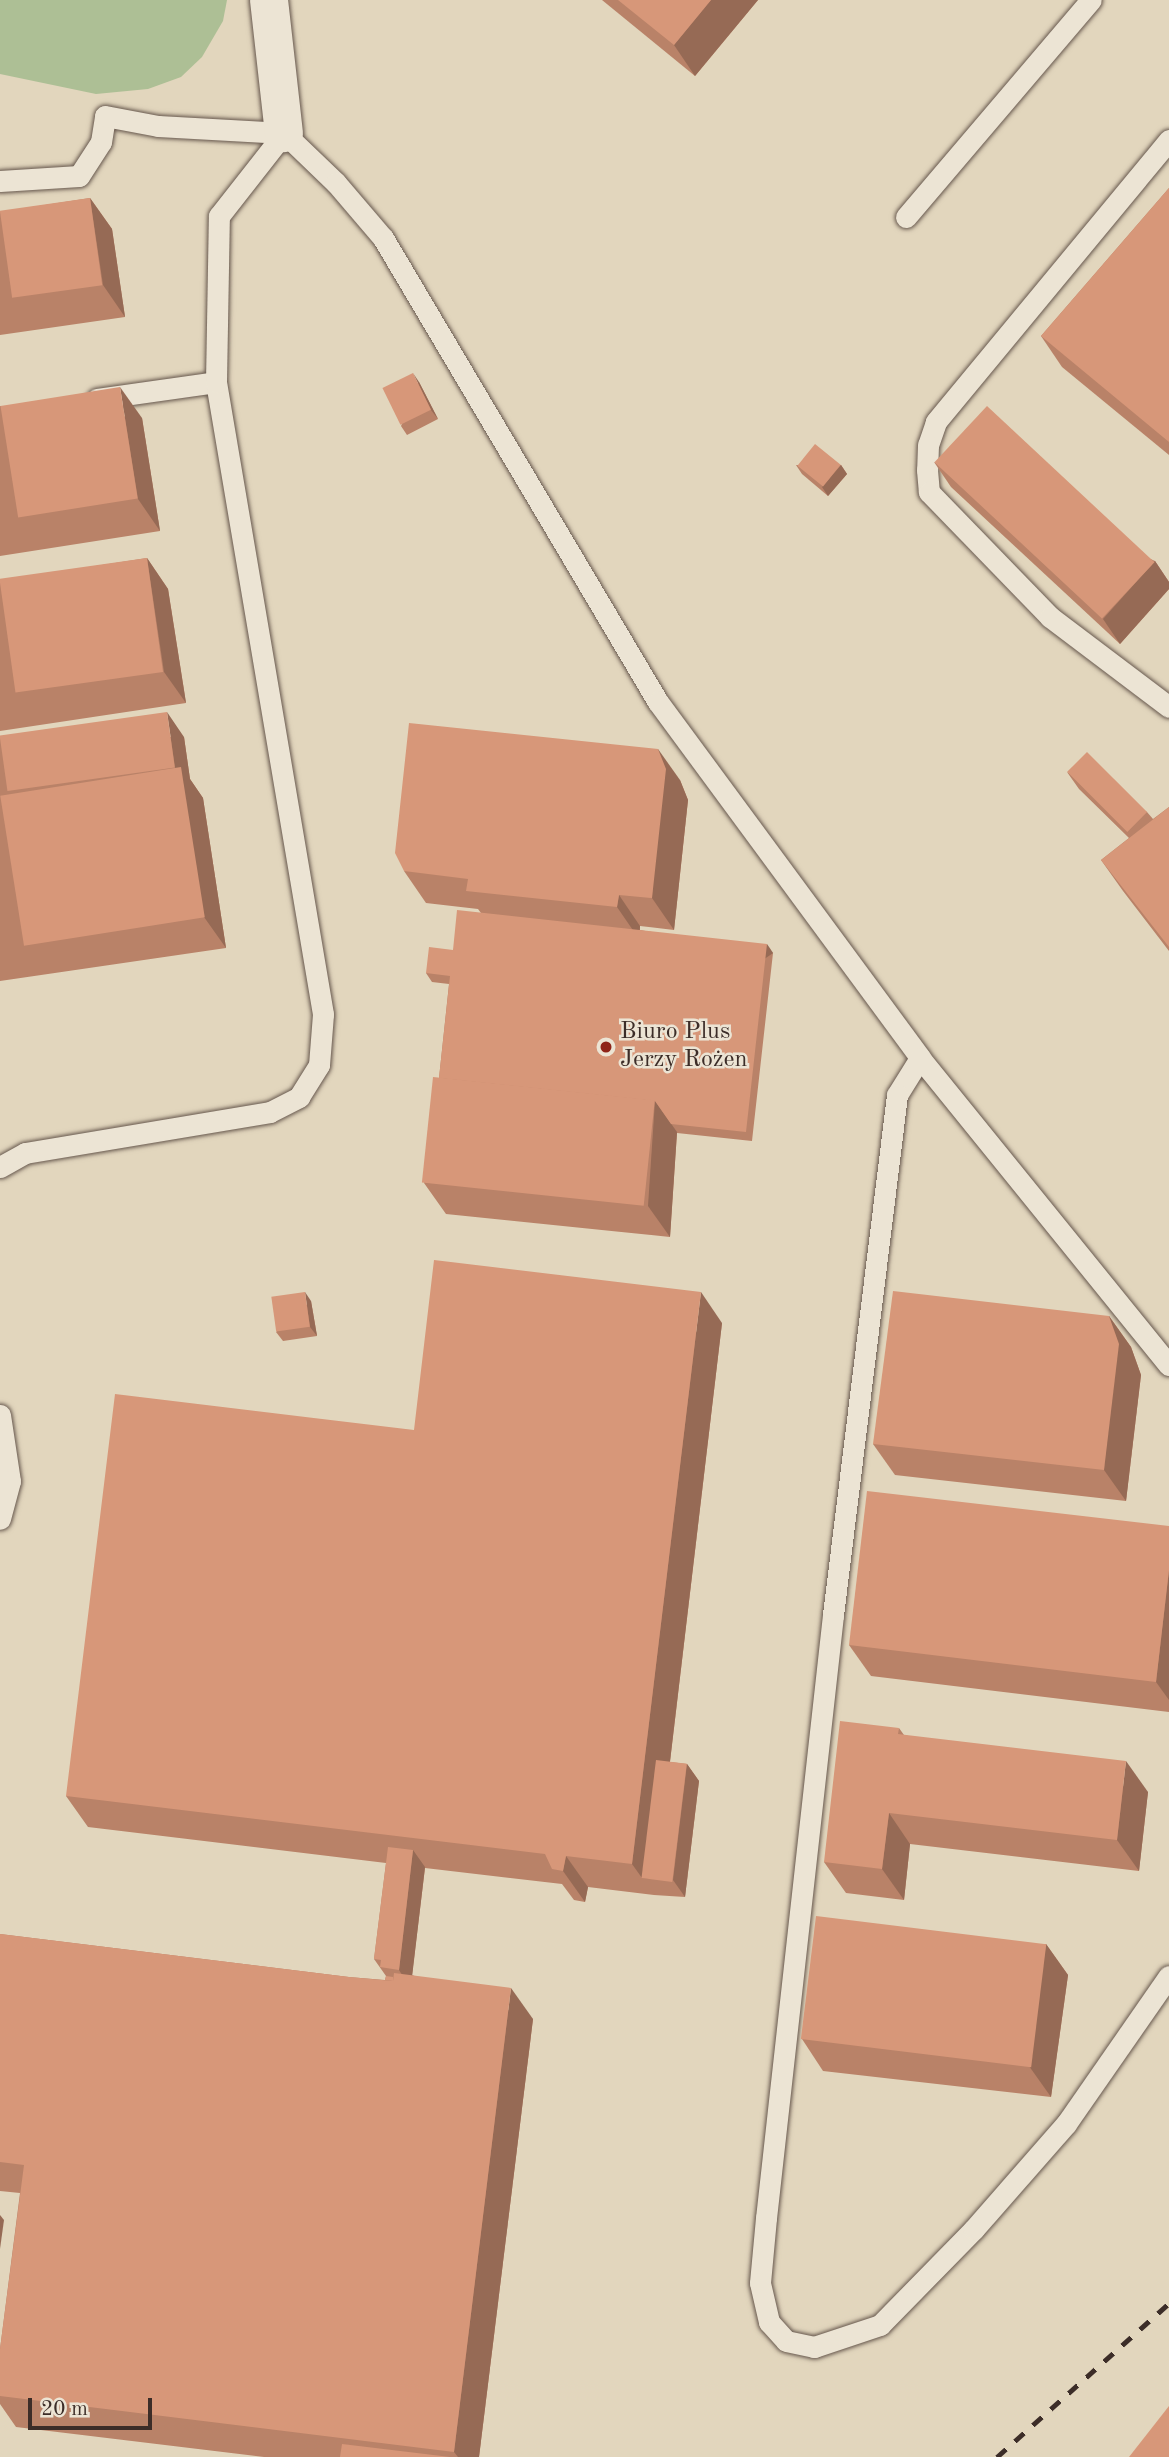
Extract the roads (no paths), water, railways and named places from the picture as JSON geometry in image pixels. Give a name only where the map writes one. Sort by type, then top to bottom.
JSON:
[{"type":"street","points":[[269,0],[284,133]]},
{"type":"lane","points":[[905,217],[1091,0]]},
{"type":"lane","points":[[0,181],[79,176],[102,142],[105,116],[158,126],[284,133],[336,183],[383,238],[658,702],[920,1058],[1169,1365]]},
{"type":"lane","points":[[0,1167],[25,1153],[270,1112],[299,1097],[319,1065],[323,1014],[216,382],[219,216],[284,133]]},
{"type":"lane","points":[[1169,139],[936,422],[928,445],[927,470],[929,492],[1051,617],[1169,706]]},
{"type":"lane","points":[[69,403],[216,382]]},
{"type":"lane","points":[[920,1058],[897,1095],[833,1615],[766,2218],[760,2283],[769,2322],[786,2341],[814,2347],[880,2325],[974,2229],[1066,2123],[1169,1976]]},
{"type":"lane","points":[[0,1415],[10,1481],[0,1520]]},
{"type":"railway","points":[[997,2457],[1169,2303]]},
{"type":"place","name":"Biuro Plus Jerzy Rożen","points":[[606,1047]]}]
